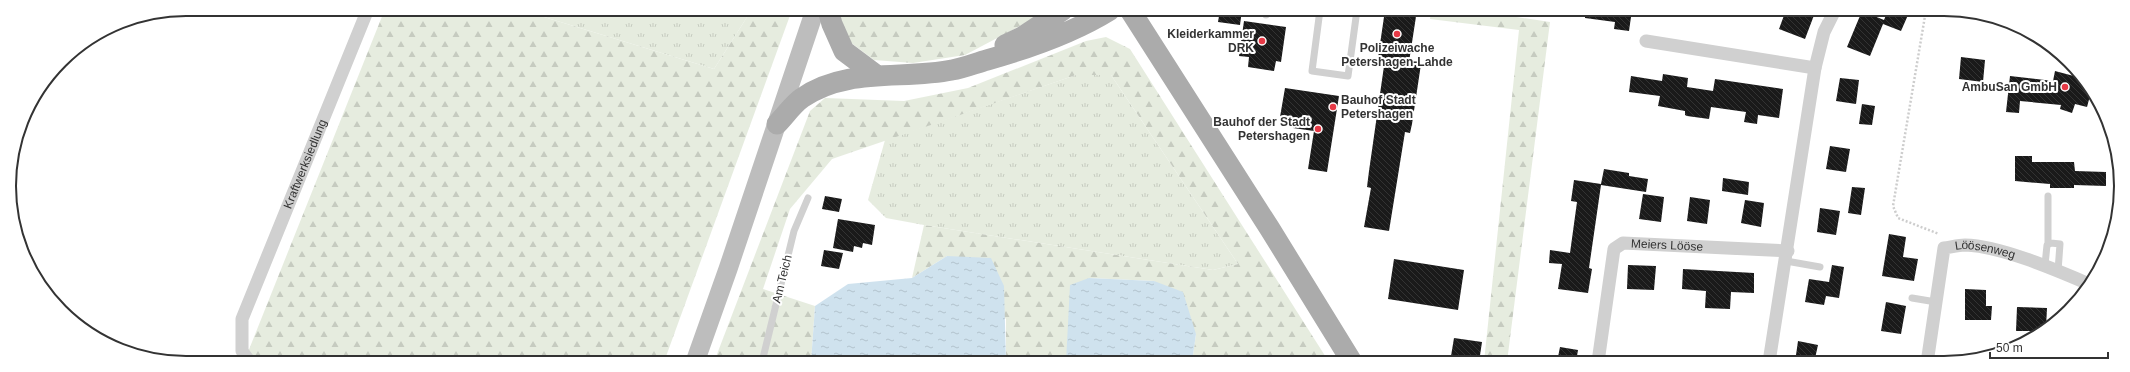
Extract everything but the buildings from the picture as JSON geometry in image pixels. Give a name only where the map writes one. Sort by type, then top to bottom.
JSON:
[{"type":"main road","points":[[697,356],[813,16]]},
{"type":"main road","points":[[830,16],[844,51],[876,75]]},
{"type":"main road","points":[[952,70],[1022,37],[1054,16]]},
{"type":"main road","points":[[777,124],[800,99],[816,89],[841,81],[876,75],[914,74],[952,70],[1025,49],[1092,22],[1101,16]]},
{"type":"main road","points":[[1134,16],[1270,229],[1348,356]]},
{"type":"street","name":"Kraftwerksiedlung","points":[[246,356],[242,351],[242,319],[365,16]]},
{"type":"street","points":[[1770,356],[1787,256],[1815,68],[1824,32],[1832,16]]},
{"type":"street","points":[[1646,41],[1815,68]]},
{"type":"street","name":"Meiers Lööse","points":[[1599,356],[1614,249],[1623,243],[1787,256]]},
{"type":"street","name":"Löösenweg","points":[[1928,356],[1944,248],[1965,245],[1986,248],[2045,265],[2084,282]]},
{"type":"lane","points":[[1319,16],[1312,71],[1348,76],[1356,16]]},
{"type":"lane","points":[[2045,265],[2048,243],[2048,196]]},
{"type":"lane","name":"Am Teich","points":[[763,356],[794,231],[808,198]]},
{"type":"lane","points":[[2048,243],[2060,244],[2058,271]]},
{"type":"lane","points":[[1787,256],[1820,267]]},
{"type":"lane","points":[[1912,298],[1936,302]]},
{"type":"path","points":[[1925,16],[1893,206],[1898,218],[1939,234],[1944,248]]},
{"type":"green space","points":[[382,16],[541,16],[714,69],[748,16],[790,16],[666,356],[246,356]]},
{"type":"green space","points":[[541,16],[748,16],[714,69]]},
{"type":"green space","points":[[840,16],[1039,16],[965,55],[913,63],[874,60],[850,42]]},
{"type":"green space","points":[[1430,16],[1510,16],[1550,22],[1508,356],[1485,356],[1519,30],[1430,19]]},
{"type":"green space","points":[[1106,37],[1130,49],[1325,356],[1193,356],[1196,334],[1154,281],[1089,278],[1068,356],[1006,356],[1006,319],[947,256],[912,278],[924,225],[1213,270],[1238,264],[1111,75],[1076,75],[832,159],[790,209],[763,289],[815,306],[811,356],[716,356],[810,111],[825,98],[904,101],[968,88],[1086,41]]},
{"type":"green space","points":[[1076,75],[1111,75],[1238,264],[1213,270],[924,225],[886,218],[868,200],[885,140]]},
{"type":"water","points":[[947,256],[991,258],[1004,286],[1006,356],[811,356],[815,306],[848,284],[912,278]]},
{"type":"water","points":[[1089,278],[1154,281],[1183,292],[1196,334],[1193,356],[1066,356],[1070,285]]},
{"type":"place","name":"Polizeiwache Petershagen-Lahde","points":[[1397,34]]},
{"type":"place","name":"Kleiderkammer DRK","points":[[1262,41]]},
{"type":"place","name":"AmbuSan GmbH","points":[[2065,87]]},
{"type":"place","name":"Bauhof Stadt Petershagen","points":[[1333,107]]},
{"type":"place","name":"Bauhof der Stadt Petershagen","points":[[1318,129]]}]
